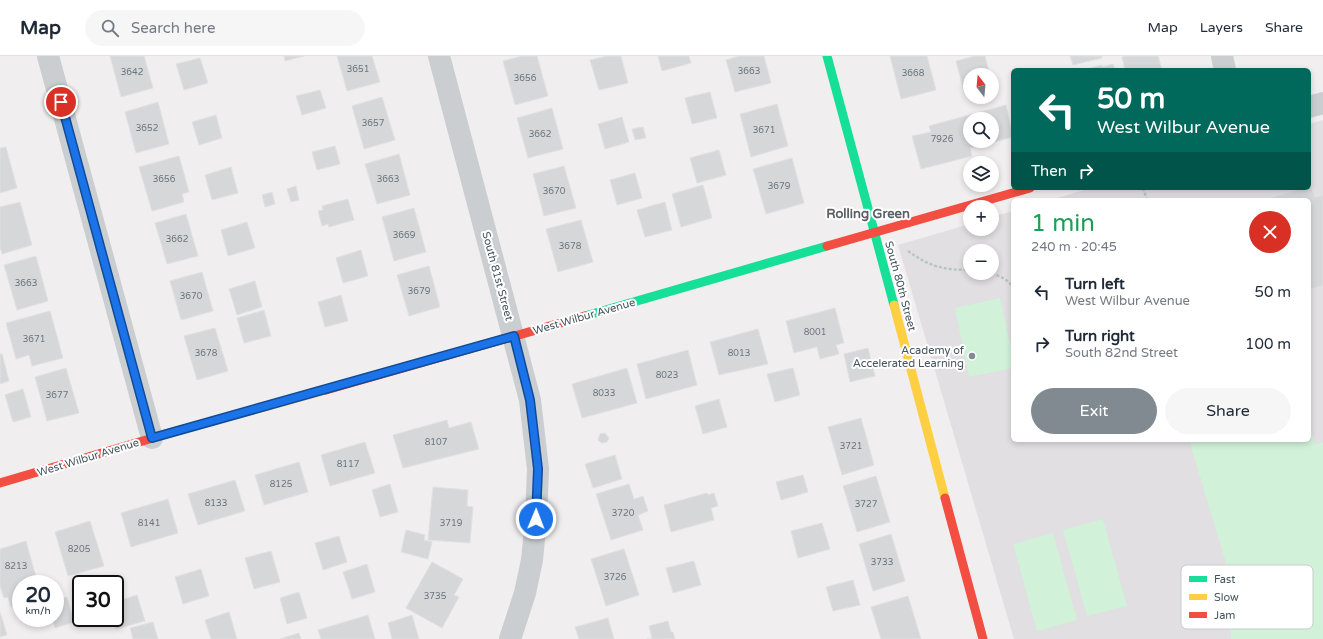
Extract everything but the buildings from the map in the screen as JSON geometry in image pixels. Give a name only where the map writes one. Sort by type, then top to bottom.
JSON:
[{"type":"street","points":[[48,56],[152,438]]},
{"type":"street","name":"South 81st Street","points":[[439,56],[530,400],[538,469],[536,519],[532,560],[525,592],[510,639]]},
{"type":"street","name":"South 80th Street","points":[[827,56],[983,639]]},
{"type":"street","points":[[1222,56],[1225,68]]},
{"type":"street","points":[[1311,106],[1323,103]]},
{"type":"street","name":"West Wilbur Avenue","points":[[0,483],[152,438],[1023,190]]},
{"type":"path","points":[[908,251],[924,262],[938,267],[952,270],[963,270]]},
{"type":"path","points":[[999,276],[1011,284]]},
{"type":"shaded area","name":"Academy of Accelerated Learning","points":[[1323,120],[1323,639],[1014,639],[898,245],[963,226],[963,236],[999,236],[999,215],[1011,212],[1011,442],[1311,442],[1311,198],[1057,198],[1084,190],[1311,190],[1311,123]]},
{"type":"green space","points":[[1000,298],[1011,348],[1011,368],[969,377],[955,308]]},
{"type":"green space","points":[[1311,430],[1315,445],[1323,442],[1323,639],[1231,639],[1230,629],[1313,629],[1313,565],[1226,565],[1190,442],[1311,442]]},
{"type":"green space","points":[[1103,519],[1127,606],[1087,616],[1063,530]]},
{"type":"green space","points":[[1053,533],[1077,620],[1037,631],[1013,544]]},
{"type":"traffic: fast","points":[[827,56],[894,305]]},
{"type":"traffic: fast","points":[[585,316],[827,246]]},
{"type":"traffic: slow","points":[[894,305],[945,498]]},
{"type":"traffic: slow","points":[[180,430],[326,390]]},
{"type":"traffic: jam","points":[[827,246],[1023,190]]},
{"type":"traffic: jam","points":[[326,390],[585,316]]},
{"type":"traffic: jam","points":[[0,483],[180,430]]},
{"type":"traffic: jam","points":[[945,498],[983,639]]},
{"type":"place","name":"Academy of Accelerated Learning","points":[[972,356]]},
{"type":"district","name":"Rolling Green","points":[[868,213]]},
{"type":"route","points":[[61,102],[152,438],[514,336],[530,400],[538,469],[536,519]]}]
